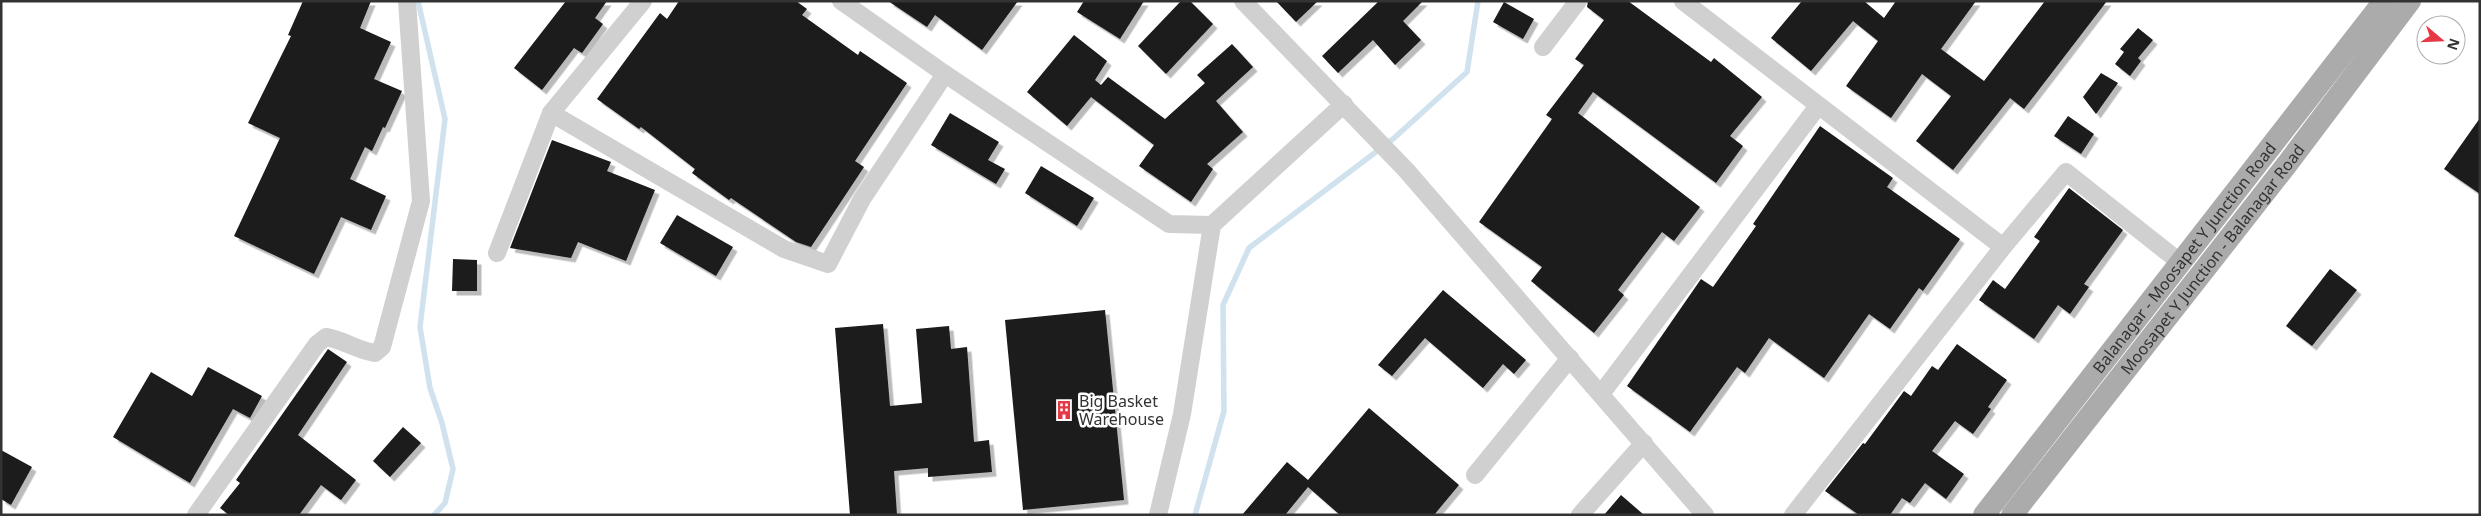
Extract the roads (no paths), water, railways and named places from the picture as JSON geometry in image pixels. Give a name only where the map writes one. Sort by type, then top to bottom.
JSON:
[{"type":"main road","name":"Balanagar - Moosapet Y Junction Road","points":[[1984,515],[2384,1]]},
{"type":"main road","name":"Moosapet Y Junction - Balanagar Road","points":[[2012,515],[2288,163],[2410,1]]},
{"type":"street","points":[[196,515],[317,344],[326,338],[337,339],[364,352],[375,353],[382,347],[421,201],[407,1]]},
{"type":"street","points":[[497,253],[551,113],[643,1]]},
{"type":"street","points":[[841,1],[945,74],[1169,224],[1212,225]]},
{"type":"street","points":[[1243,1],[1406,170],[1705,515]]},
{"type":"street","points":[[1543,47],[1578,1]]},
{"type":"street","points":[[1683,1],[2003,247]]},
{"type":"street","points":[[551,113],[784,249],[828,264],[862,199],[945,74]]},
{"type":"street","points":[[1158,515],[1182,414],[1212,225],[1344,104]]},
{"type":"street","points":[[1601,394],[1818,106]]},
{"type":"street","points":[[1792,515],[2003,247],[2066,172],[2181,263]]},
{"type":"street","points":[[1475,475],[1570,358]]},
{"type":"street","points":[[1580,515],[1644,443]]},
{"type":"waterway","points":[[418,1],[445,119],[420,327],[430,388],[442,423],[453,469],[445,503],[434,515]]},
{"type":"waterway","points":[[1195,515],[1224,411],[1223,305],[1249,248],[1393,139],[1467,72],[1478,1]]},
{"type":"place","name":"Big Basket Warehouse","points":[[1064,410]]}]
